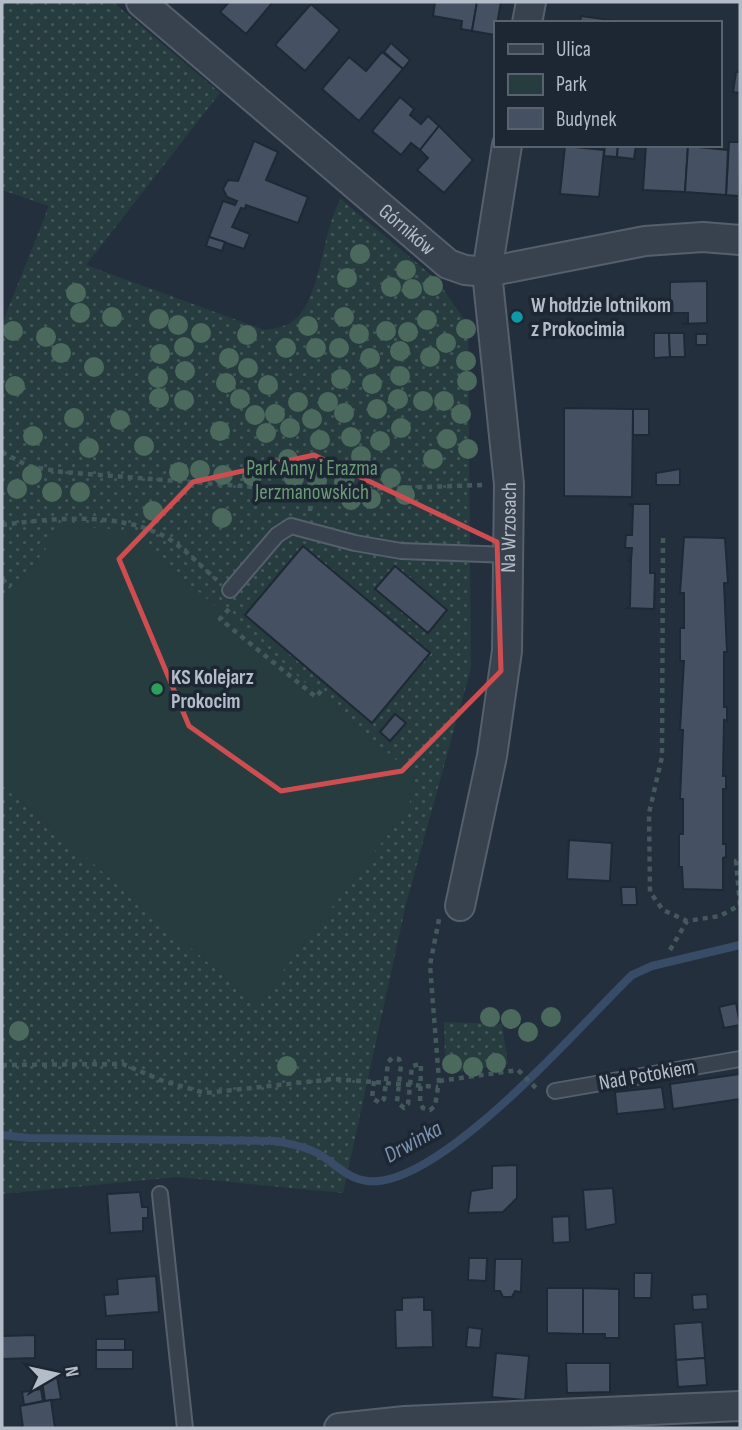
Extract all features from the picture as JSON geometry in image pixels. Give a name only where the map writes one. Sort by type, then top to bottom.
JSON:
[{"type":"street","name":"Górników","points":[[141,2],[448,264],[465,270],[487,272],[645,241],[703,237],[740,240]]},
{"type":"street","points":[[527,21],[531,2]]},
{"type":"street","name":"Na Wrzosach","points":[[460,906],[502,701],[510,555],[509,484],[487,272],[507,147]]},
{"type":"street","points":[[339,1428],[405,1421],[740,1406]]},
{"type":"lane","points":[[230,590],[277,536],[291,526],[375,548],[473,556],[510,555]]},
{"type":"lane","name":"Nad Potokiem","points":[[548,1093],[740,1059]]},
{"type":"lane","points":[[160,1194],[185,1428]]},
{"type":"path","points":[[2,452],[29,466],[62,472],[305,491],[473,485]]},
{"type":"path","points":[[2,525],[87,518],[128,524],[163,536],[230,590],[233,604],[220,619],[316,697],[321,691]]},
{"type":"path","points":[[663,538],[662,757],[649,813],[650,892],[663,910],[687,921],[720,916],[740,905],[736,861],[740,861]]},
{"type":"path","points":[[2,579],[11,587]]},
{"type":"path","points":[[374,1081],[372,1098],[376,1103],[384,1099],[388,1062],[392,1058],[399,1059],[401,1065],[397,1102],[404,1108],[408,1104],[412,1066],[421,1064],[423,1069],[420,1103],[423,1108],[430,1110],[435,1106],[438,1084],[430,965],[443,902],[460,906]]},
{"type":"path","points":[[670,950],[687,921]]},
{"type":"path","points":[[2,1065],[123,1064],[163,1081],[205,1093],[334,1079],[421,1086],[518,1070],[548,1093]]},
{"type":"highlighted area","points":[[314,455],[497,542],[501,671],[402,771],[281,791],[189,726],[119,559],[193,482]]},
{"type":"green space","name":"Park Anny i Erazma Jerzmanowskich","points":[[2,2],[113,2],[220,93],[86,265],[264,330],[278,328],[298,317],[307,303],[320,268],[334,212],[341,199],[437,280],[468,325],[471,668],[406,904],[343,1193],[177,1177],[2,1194],[2,785],[257,1004],[2,604],[2,324],[49,206],[2,190]]},
{"type":"green space","name":"KS Kolejarz Prokocim","points":[[64,526],[126,530],[414,775],[409,807],[257,1005],[2,785],[2,604]]},
{"type":"green space","points":[[444,1022],[502,1024],[508,1064],[455,1072],[445,1060]]},
{"type":"building","points":[[229,2],[273,2],[246,34],[220,12]]},
{"type":"building","points":[[435,2],[477,2],[472,31],[461,29],[462,21],[433,16]]},
{"type":"building","points":[[477,2],[501,2],[498,21],[494,21],[494,35],[472,31]]},
{"type":"building","points":[[311,4],[340,30],[305,71],[275,45]]},
{"type":"building","points":[[581,16],[618,21],[580,21]]},
{"type":"building","points":[[391,43],[410,60],[403,69],[384,52]]},
{"type":"building","points":[[382,52],[403,69],[359,121],[322,89],[349,57],[366,71]]},
{"type":"building","points":[[736,72],[740,72],[740,93],[733,92]]},
{"type":"building","points":[[400,97],[414,109],[410,115],[421,124],[428,116],[439,126],[420,150],[411,143],[401,155],[372,131]]},
{"type":"building","points":[[439,126],[473,160],[444,193],[417,170],[428,158],[420,150]]},
{"type":"building","points":[[254,141],[278,152],[266,180],[308,197],[298,223],[246,205],[245,209],[241,208],[232,227],[250,234],[244,249],[209,237],[223,201],[235,205],[237,201],[227,197],[223,189],[228,180],[238,181]]},
{"type":"building","points":[[729,142],[740,142],[739,196],[726,195]]},
{"type":"building","points":[[565,147],[604,150],[599,197],[560,194]]},
{"type":"building","points":[[605,147],[618,147],[617,157],[604,156]]},
{"type":"building","points":[[618,147],[636,147],[634,159],[617,157]]},
{"type":"building","points":[[646,147],[688,147],[685,192],[643,190]]},
{"type":"building","points":[[688,147],[728,150],[726,195],[685,192]]},
{"type":"building","points":[[209,237],[225,242],[222,251],[206,246]]},
{"type":"building","points":[[707,281],[707,323],[682,324],[688,323],[688,313],[670,313],[670,282]]},
{"type":"building","points":[[654,333],[669,333],[670,357],[654,358]]},
{"type":"building","points":[[669,333],[684,333],[685,357],[670,357]]},
{"type":"building","points":[[696,334],[707,334],[707,345],[696,345]]},
{"type":"building","points":[[564,408],[633,409],[632,497],[564,496]]},
{"type":"building","points":[[633,409],[649,409],[649,435],[633,435]]},
{"type":"building","points":[[680,469],[680,485],[656,485],[656,473]]},
{"type":"building","points":[[629,504],[650,504],[650,573],[655,573],[654,609],[627,608],[630,606],[631,561],[628,561],[631,560],[632,548],[625,548],[626,535],[632,535],[633,506]]},
{"type":"building","points":[[684,537],[725,538],[728,583],[724,583],[727,652],[724,652],[724,707],[727,707],[727,721],[724,720],[723,776],[726,776],[726,789],[723,789],[723,844],[726,844],[726,857],[723,858],[723,890],[683,889],[682,867],[679,867],[679,834],[683,834],[683,799],[680,799],[683,730],[680,730],[684,661],[680,661],[680,628],[684,628],[684,593],[680,593]]},
{"type":"building","points":[[303,546],[430,653],[372,723],[245,615]]},
{"type":"building","points":[[395,566],[447,610],[428,633],[375,589]]},
{"type":"building","points":[[395,714],[406,723],[390,741],[380,732]]},
{"type":"building","points":[[569,840],[612,843],[610,881],[567,879]]},
{"type":"building","points":[[621,887],[636,887],[637,905],[622,905]]},
{"type":"building","points":[[736,1003],[740,1025],[724,1028],[719,1007]]},
{"type":"building","points":[[740,1074],[740,1099],[673,1109],[670,1084]]},
{"type":"building","points":[[662,1087],[665,1109],[617,1114],[615,1092]]},
{"type":"building","points":[[517,1165],[517,1198],[503,1212],[468,1213],[471,1191],[492,1188],[492,1166]]},
{"type":"building","points":[[613,1188],[616,1224],[586,1230],[583,1190]]},
{"type":"building","points":[[140,1192],[142,1207],[148,1207],[148,1218],[143,1218],[143,1231],[110,1233],[107,1194]]},
{"type":"building","points":[[569,1216],[570,1242],[553,1243],[552,1217]]},
{"type":"building","points":[[469,1258],[487,1258],[486,1281],[468,1280]]},
{"type":"building","points":[[495,1259],[522,1259],[521,1292],[515,1291],[512,1297],[503,1297],[500,1291],[494,1291]]},
{"type":"building","points":[[634,1273],[652,1273],[651,1298],[634,1298]]},
{"type":"building","points":[[156,1276],[159,1312],[106,1316],[104,1295],[118,1294],[117,1279]]},
{"type":"building","points":[[547,1288],[583,1288],[583,1334],[547,1333]]},
{"type":"building","points":[[583,1288],[619,1289],[619,1338],[605,1338],[605,1334],[583,1334]]},
{"type":"building","points":[[707,1294],[708,1309],[693,1310],[692,1295]]},
{"type":"building","points":[[424,1297],[424,1310],[432,1310],[433,1347],[396,1348],[395,1310],[402,1310],[402,1298]]},
{"type":"building","points":[[702,1322],[705,1358],[676,1360],[674,1324]]},
{"type":"building","points":[[468,1327],[482,1329],[480,1348],[466,1347]]},
{"type":"building","points":[[35,1335],[35,1358],[2,1359],[2,1336]]},
{"type":"building","points":[[96,1339],[125,1339],[125,1350],[96,1350]]},
{"type":"building","points":[[96,1350],[133,1350],[133,1369],[96,1369]]},
{"type":"building","points":[[496,1353],[529,1356],[525,1400],[492,1397]]},
{"type":"building","points":[[705,1358],[707,1385],[678,1387],[676,1360]]},
{"type":"building","points":[[566,1363],[610,1363],[610,1392],[567,1393]]},
{"type":"building","points":[[57,1377],[61,1399],[45,1401],[42,1380]]},
{"type":"building","points":[[41,1389],[43,1401],[24,1405],[22,1392]]},
{"type":"building","points":[[51,1400],[55,1428],[23,1428],[20,1406]]},
{"type":"waterway","name":"Drwinka","points":[[2,1135],[29,1138],[276,1141],[312,1151],[360,1180],[397,1177],[432,1159],[469,1133],[545,1064],[632,975],[652,966],[740,945]]},
{"type":"place","name":"W hołdzie lotnikom z Prokocimia","points":[[517,317]]},
{"type":"place","name":"KS Kolejarz Prokocim","points":[[157,689]]}]
